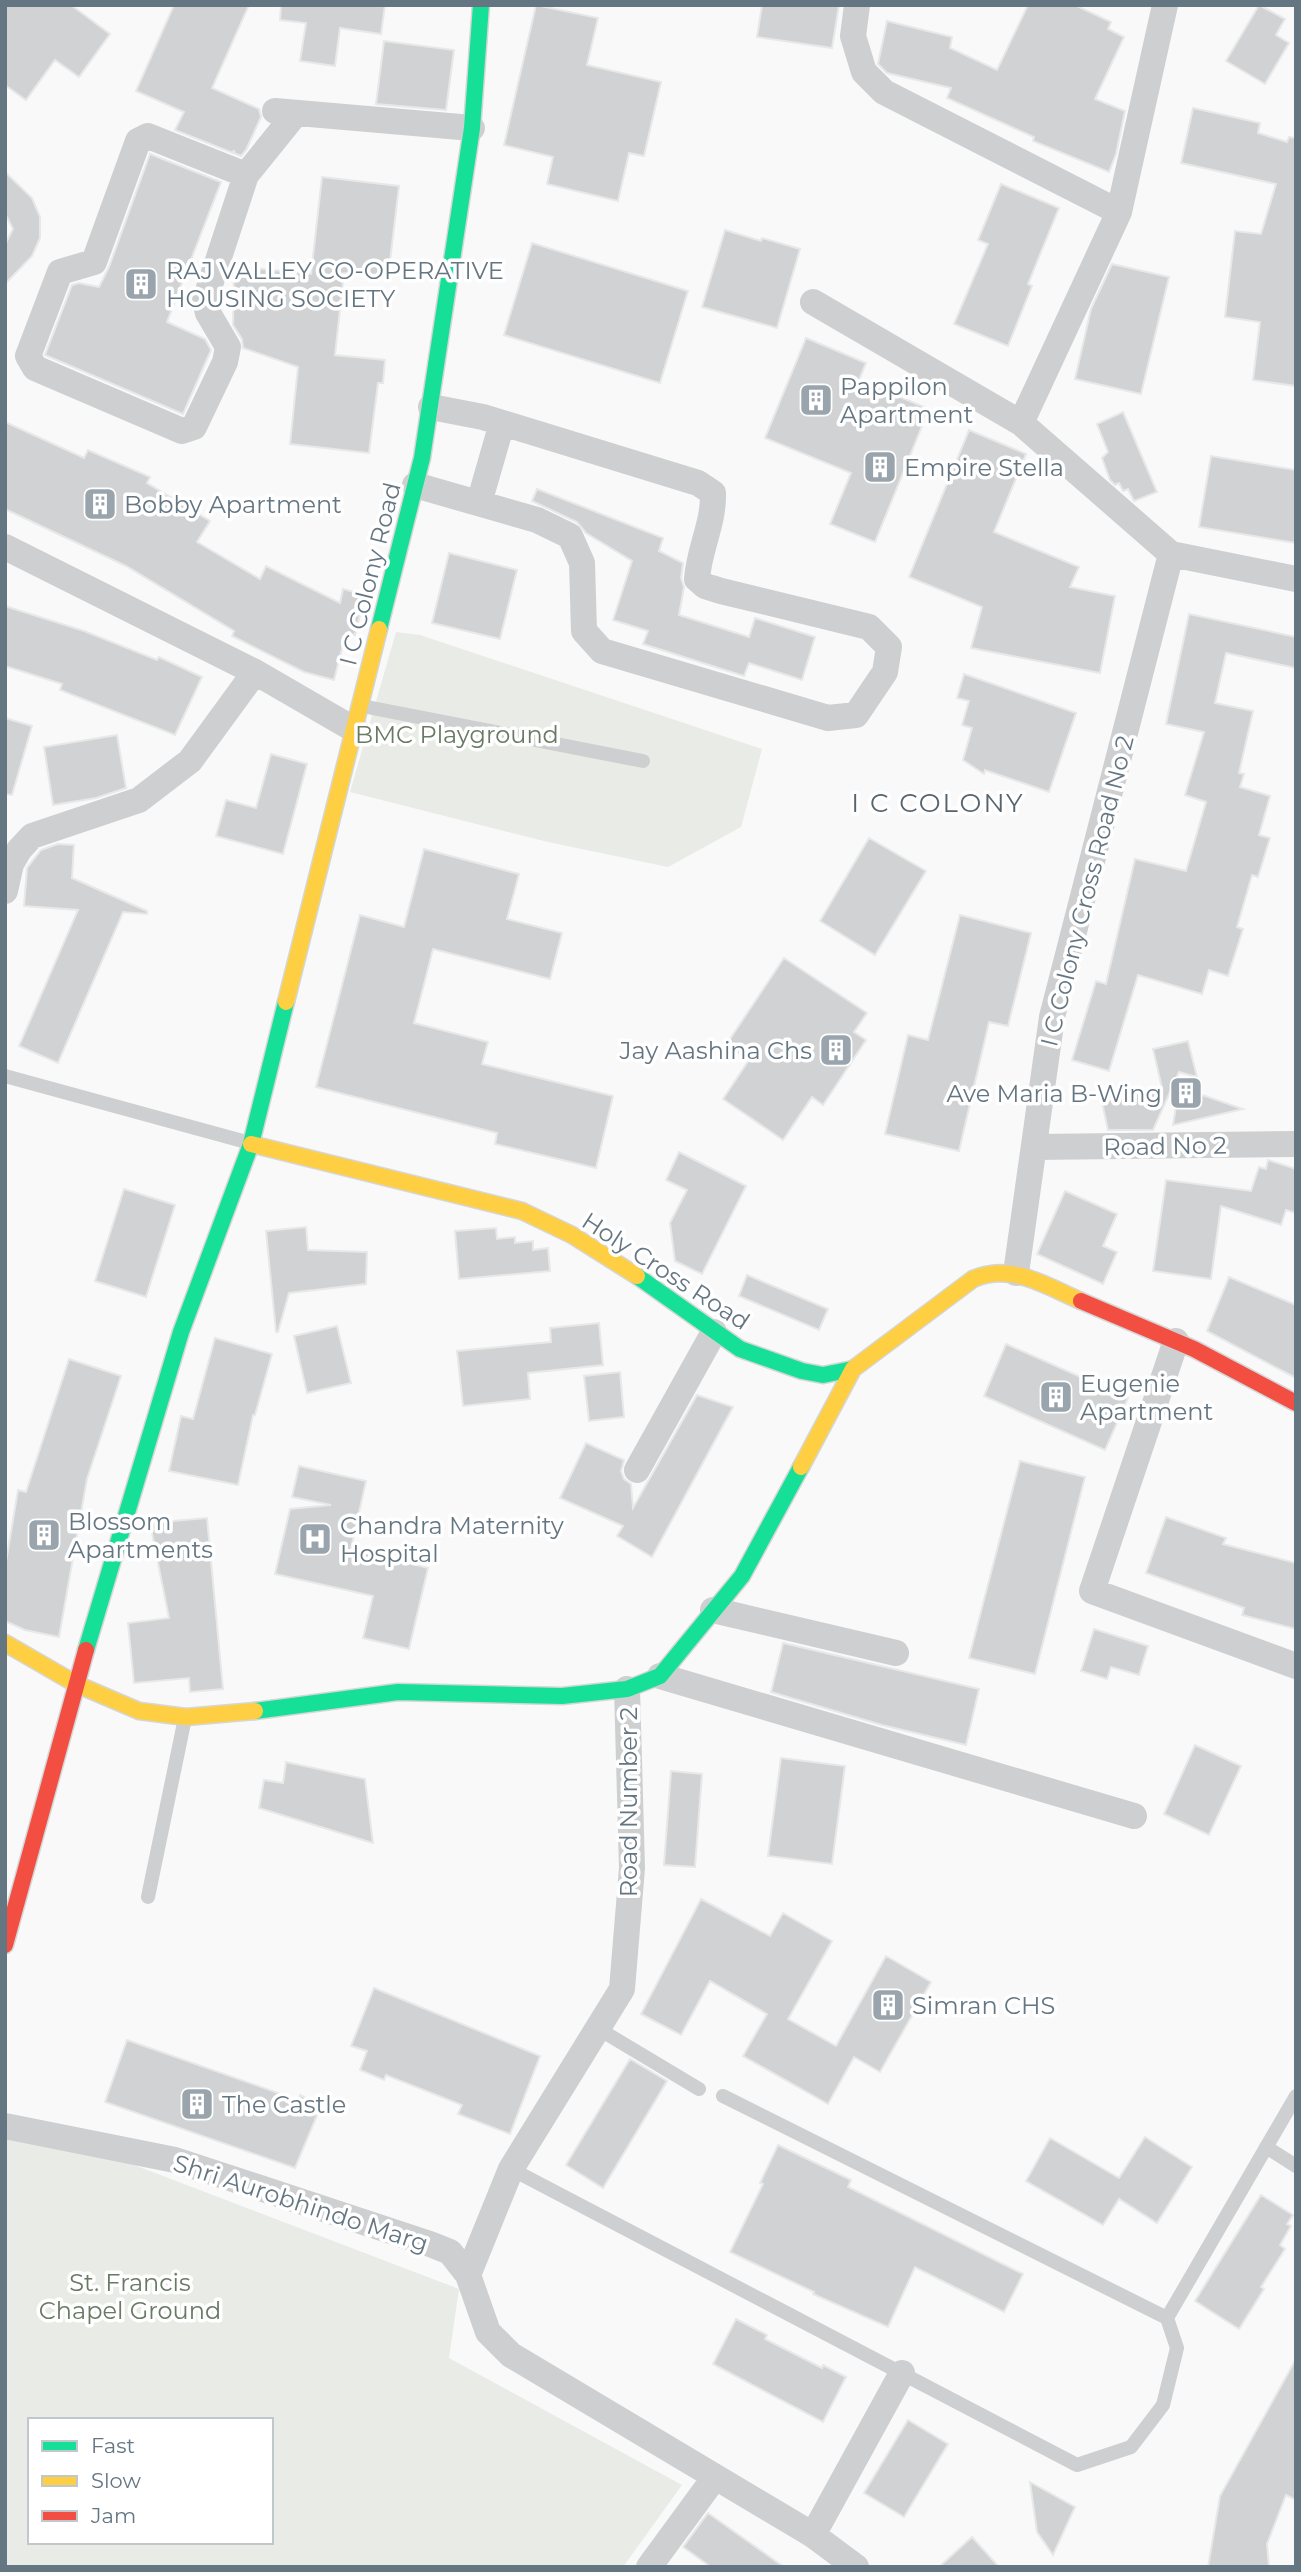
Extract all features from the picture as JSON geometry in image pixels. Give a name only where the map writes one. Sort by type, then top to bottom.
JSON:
[{"type":"street","name":"I C Colony Road","points":[[5,1945],[76,1684],[181,1332],[251,1144],[358,718],[415,485],[431,407],[472,128],[481,5]]},
{"type":"street","points":[[857,5],[853,36],[864,72],[884,92],[1119,212]]},
{"type":"street","points":[[1021,423],[1119,212],[1165,5]]},
{"type":"street","points":[[246,175],[148,136],[138,141],[94,262],[60,272],[28,356],[36,368],[182,430],[194,427],[225,362],[228,347],[208,313],[205,300],[246,175],[286,112],[472,128]]},
{"type":"street","points":[[813,302],[1021,423],[1171,554],[1296,579]]},
{"type":"street","points":[[415,485],[537,520],[570,536],[582,563],[584,631],[603,651],[828,718],[856,715],[885,672],[888,647],[869,627],[721,591],[705,586],[697,579],[699,558],[714,514],[713,493],[698,483],[502,423],[431,407]]},
{"type":"street","points":[[479,503],[502,423]]},
{"type":"street","points":[[5,547],[256,672],[358,718]]},
{"type":"street","name":"I C Colony Cross Road No 2","points":[[1016,1273],[1052,1017],[1171,554]]},
{"type":"street","points":[[5,891],[11,864],[32,836],[139,800],[190,761],[256,672]]},
{"type":"street","name":"Holy Cross Road","points":[[251,1144],[522,1211],[572,1235],[615,1261],[740,1349],[802,1371],[823,1375],[853,1369]]},
{"type":"street","name":"Road No 2","points":[[1035,1147],[1296,1144]]},
{"type":"street","points":[[853,1369],[978,1275],[1016,1273],[1176,1341],[1296,1403]]},
{"type":"street","points":[[637,1470],[714,1332]]},
{"type":"street","points":[[1176,1341],[1092,1591],[1296,1666]]},
{"type":"street","name":"Road Number 2","points":[[468,2275],[511,2169],[622,1989],[632,1868],[627,1689],[660,1676],[742,1576],[853,1369]]},
{"type":"street","points":[[713,1610],[896,1653]]},
{"type":"street","points":[[5,1643],[76,1684],[139,1711],[186,1717],[228,1715],[398,1692],[562,1696],[627,1689]]},
{"type":"street","points":[[660,1676],[1135,1816]]},
{"type":"street","name":"Shri Aurobhindo Marg","points":[[5,2126],[176,2160],[450,2252],[468,2275],[488,2332],[511,2355],[813,2535],[856,2567]]},
{"type":"street","points":[[813,2535],[902,2373]]},
{"type":"street","points":[[649,2567],[715,2477]]},
{"type":"lane","points":[[358,718],[643,761]]},
{"type":"lane","points":[[5,1076],[251,1144]]},
{"type":"lane","points":[[148,1897],[186,1717]]},
{"type":"lane","points":[[597,2028],[699,2089]]},
{"type":"lane","points":[[511,2169],[1077,2465],[1131,2447],[1163,2405],[1177,2348],[1167,2318],[723,2096]]},
{"type":"lane","points":[[1167,2318],[1296,2096]]},
{"type":"lane","points":[[1266,2147],[1296,2165]]},
{"type":"green space","name":"BMC Playground","points":[[396,632],[420,635],[762,749],[741,827],[668,867],[548,842],[350,792]]},
{"type":"green space","name":"St. Francis Chapel Ground","points":[[5,2138],[74,2142],[459,2289],[449,2358],[682,2485],[623,2567],[5,2567]]},
{"type":"building","points":[[5,5],[71,5],[110,34],[79,77],[55,60],[26,100],[5,85]]},
{"type":"building","points":[[174,5],[249,5],[212,88],[259,109],[261,117],[241,156],[234,153],[234,150],[233,153],[175,130],[184,112],[136,91]]},
{"type":"building","points":[[281,5],[385,5],[381,34],[340,28],[335,66],[300,61],[306,23],[280,20]]},
{"type":"building","points":[[536,5],[598,18],[587,65],[661,82],[644,156],[629,153],[618,201],[547,184],[553,157],[504,145]]},
{"type":"building","points":[[762,5],[839,5],[832,48],[757,37]]},
{"type":"building","points":[[1028,5],[1075,5],[1111,22],[1108,29],[1124,37],[1095,99],[1125,111],[1116,154],[1109,172],[1033,141],[1034,137],[947,98],[951,88],[887,73],[878,64],[887,21],[952,37],[950,48],[997,70]]},
{"type":"building","points":[[1259,5],[1285,19],[1276,35],[1289,43],[1265,84],[1226,61]]},
{"type":"building","points":[[384,41],[454,50],[446,110],[376,104]]},
{"type":"building","points":[[1193,108],[1260,123],[1258,133],[1287,142],[1289,137],[1296,138],[1296,386],[1253,380],[1260,322],[1225,317],[1235,231],[1261,234],[1276,184],[1181,163]]},
{"type":"building","name":"RAJ VALLEY CO-OPERATIVE HOUSING SOCIETY","points":[[150,154],[221,182],[167,322],[205,339],[211,350],[183,414],[45,355],[72,285],[79,283],[99,287],[109,267]]},
{"type":"building","points":[[5,172],[32,198],[40,217],[40,238],[32,256],[5,284],[5,245],[13,229],[5,213]]},
{"type":"building","points":[[322,177],[399,186],[388,278],[344,273],[335,355],[385,360],[383,383],[378,383],[369,453],[290,444],[298,367],[243,348],[242,339],[233,325],[234,266],[311,274]]},
{"type":"building","points":[[1001,184],[1059,208],[1028,284],[1032,286],[1008,346],[954,324],[988,244],[978,240]]},
{"type":"building","points":[[725,230],[800,249],[777,328],[702,307]]},
{"type":"building","points":[[532,243],[688,291],[660,383],[504,335]]},
{"type":"building","points":[[1112,264],[1169,277],[1141,394],[1075,379],[1091,309]]},
{"type":"building","points":[[806,338],[866,363],[859,380],[929,409],[875,542],[830,524],[851,473],[765,438]]},
{"type":"building","points":[[1123,412],[1157,492],[1134,501],[1128,489],[1123,491],[1119,483],[1115,485],[1110,480],[1102,458],[1108,452],[1097,424]]},
{"type":"building","points":[[5,422],[84,458],[88,450],[150,477],[147,483],[210,521],[197,542],[260,579],[266,566],[340,603],[343,589],[365,595],[355,635],[346,633],[334,680],[304,672],[232,636],[234,631],[126,566],[5,509]]},
{"type":"building","points":[[969,430],[1026,454],[994,532],[1079,567],[1070,587],[1115,596],[1100,673],[971,648],[982,607],[909,577]]},
{"type":"building","points":[[1211,456],[1296,470],[1296,543],[1199,527]]},
{"type":"building","points":[[537,489],[663,538],[659,551],[683,563],[681,578],[684,587],[679,615],[749,637],[755,618],[815,637],[802,680],[749,663],[744,676],[643,644],[648,631],[613,620],[632,561],[586,533],[577,522],[532,501]]},
{"type":"building","points":[[449,553],[517,570],[500,639],[432,623]]},
{"type":"building","points":[[5,606],[84,631],[157,660],[159,657],[202,677],[175,735],[60,690],[62,684],[5,666]]},
{"type":"building","points":[[1189,614],[1296,637],[1296,668],[1226,653],[1215,703],[1253,711],[1239,773],[1244,774],[1240,787],[1270,796],[1259,835],[1270,838],[1258,877],[1252,875],[1237,927],[1243,929],[1228,976],[1209,970],[1202,994],[1138,975],[1109,1071],[1072,1060],[1096,981],[1106,984],[1135,859],[1186,871],[1206,802],[1185,795],[1204,732],[1166,724]]},
{"type":"building","points":[[964,674],[1076,713],[1049,792],[985,770],[984,774],[963,760],[972,728],[962,725],[969,701],[957,698]]},
{"type":"building","points":[[5,718],[32,726],[12,795],[5,794]]},
{"type":"building","points":[[117,735],[126,788],[96,798],[53,805],[44,747]]},
{"type":"building","points":[[271,754],[307,764],[283,854],[216,836],[226,800],[256,808]]},
{"type":"building","points":[[869,838],[926,871],[875,955],[820,921]]},
{"type":"building","points":[[58,844],[74,845],[72,878],[147,911],[147,914],[123,912],[58,1063],[19,1046],[78,910],[24,906],[27,868],[41,850]]},
{"type":"building","points":[[424,849],[519,874],[507,919],[562,933],[550,979],[433,949],[414,1023],[488,1042],[482,1064],[613,1096],[596,1168],[495,1144],[497,1133],[316,1087],[360,915],[404,927]]},
{"type":"building","points":[[960,915],[1031,933],[1008,1026],[989,1022],[959,1151],[885,1134],[908,1035],[928,1040]]},
{"type":"building","name":"Jay Aashina Chs","points":[[784,958],[867,1013],[854,1032],[866,1040],[823,1105],[812,1097],[783,1140],[723,1099],[749,1060],[726,1045]]},
{"type":"building","points":[[1188,1041],[1197,1077],[1179,1072],[1153,1130],[1108,1130],[1102,1102],[1162,1088],[1153,1049]]},
{"type":"building","points":[[1179,1087],[1243,1109],[1173,1125]]},
{"type":"building","points":[[679,1152],[746,1186],[702,1274],[675,1261],[670,1223],[687,1190],[666,1180]]},
{"type":"building","points":[[1268,1160],[1296,1169],[1296,1213],[1286,1210],[1281,1225],[1221,1206],[1211,1279],[1153,1271],[1166,1180],[1251,1191],[1259,1167],[1266,1169]]},
{"type":"building","points":[[124,1189],[175,1205],[146,1297],[95,1281]]},
{"type":"building","points":[[1065,1191],[1117,1214],[1103,1246],[1117,1252],[1103,1284],[1037,1254]]},
{"type":"building","points":[[306,1227],[308,1250],[367,1252],[366,1284],[289,1293],[276,1332],[266,1231]]},
{"type":"building","points":[[496,1228],[497,1239],[515,1237],[515,1243],[533,1241],[533,1250],[548,1248],[550,1271],[459,1279],[455,1231]]},
{"type":"building","points":[[747,1275],[828,1309],[819,1330],[739,1296]]},
{"type":"building","points":[[1229,1277],[1296,1305],[1296,1378],[1207,1331]]},
{"type":"building","points":[[599,1323],[603,1365],[528,1373],[530,1399],[463,1406],[457,1351],[551,1342],[550,1328]]},
{"type":"building","points":[[337,1326],[351,1383],[307,1393],[294,1336]]},
{"type":"building","points":[[215,1338],[272,1354],[253,1415],[238,1485],[169,1471],[181,1416],[193,1419]]},
{"type":"building","name":"Eugenie Apartment","points":[[1006,1344],[1128,1398],[1105,1450],[984,1396]]},
{"type":"building","points":[[69,1359],[121,1376],[87,1479],[59,1637],[25,1630],[5,1621],[5,1568],[18,1490],[26,1492]]},
{"type":"building","points":[[620,1372],[624,1417],[589,1421],[584,1376]]},
{"type":"building","points":[[697,1395],[733,1407],[652,1557],[617,1536],[623,1526],[560,1498],[586,1443],[624,1460],[621,1471],[624,1479],[631,1484],[633,1508]]},
{"type":"building","points":[[1020,1461],[1085,1477],[1035,1674],[969,1658]]},
{"type":"building","points":[[299,1466],[366,1481],[351,1548],[428,1568],[409,1649],[363,1638],[373,1596],[275,1574],[290,1509],[331,1505],[292,1497]]},
{"type":"building","points":[[1166,1517],[1226,1538],[1223,1544],[1296,1563],[1296,1629],[1242,1615],[1244,1608],[1146,1573]]},
{"type":"building","points":[[207,1518],[223,1689],[190,1692],[189,1678],[134,1683],[128,1623],[169,1618],[150,1523]]},
{"type":"building","points":[[1094,1629],[1148,1646],[1139,1675],[1111,1667],[1107,1679],[1081,1671]]},
{"type":"building","points":[[783,1643],[979,1689],[966,1745],[882,1725],[771,1692]]},
{"type":"building","points":[[1195,1745],[1241,1766],[1209,1835],[1164,1814]]},
{"type":"building","points":[[781,1758],[845,1766],[832,1864],[768,1856]]},
{"type":"building","points":[[286,1762],[365,1779],[373,1843],[259,1808],[264,1780],[283,1783]]},
{"type":"building","points":[[671,1771],[702,1774],[695,1867],[664,1865]]},
{"type":"building","name":"Simran CHS","points":[[701,1899],[770,1936],[783,1913],[832,1941],[788,2019],[836,2046],[886,1956],[931,1982],[880,2072],[854,2057],[828,2104],[743,2056],[767,2014],[710,1981],[681,2035],[641,2014]]},
{"type":"building","points":[[374,1988],[540,2056],[510,2134],[458,2114],[462,2105],[386,2075],[384,2080],[360,2070],[367,2051],[351,2046]]},
{"type":"building","name":"The Castle","points":[[127,2040],[298,2100],[300,2095],[321,2106],[295,2168],[105,2102]]},
{"type":"building","points":[[630,2059],[667,2081],[603,2188],[566,2165]]},
{"type":"building","points":[[1145,2137],[1192,2167],[1157,2223],[1119,2199],[1103,2225],[1026,2181],[1050,2138],[1119,2178]]},
{"type":"building","points":[[778,2145],[851,2180],[848,2187],[1023,2274],[1004,2312],[915,2267],[888,2327],[813,2294],[814,2292],[730,2252],[763,2184],[760,2183]]},
{"type":"building","points":[[1261,2195],[1293,2215],[1287,2224],[1291,2226],[1280,2245],[1285,2249],[1239,2329],[1195,2301]]},
{"type":"building","points":[[736,2319],[767,2335],[765,2339],[846,2377],[823,2422],[713,2364]]},
{"type":"building","points":[[1296,2359],[1296,2500],[1286,2495],[1267,2544],[1269,2567],[1208,2567],[1220,2496]]},
{"type":"building","points":[[908,2420],[948,2444],[904,2517],[864,2493]]},
{"type":"building","points":[[1030,2482],[1075,2507],[1053,2555],[1037,2532]]},
{"type":"building","points":[[708,2513],[784,2567],[711,2567],[683,2547]]},
{"type":"building","points":[[972,2537],[999,2567],[939,2567]]},
{"type":"traffic: fast","points":[[379,629],[422,458],[472,128],[481,5]]},
{"type":"traffic: fast","points":[[86,1650],[181,1332],[251,1144],[286,1002]]},
{"type":"traffic: fast","points":[[637,1276],[740,1349],[802,1371],[823,1375],[853,1369]]},
{"type":"traffic: fast","points":[[255,1711],[398,1692],[562,1696],[627,1689],[660,1676],[742,1576],[801,1467]]},
{"type":"traffic: slow","points":[[286,1002],[379,629]]},
{"type":"traffic: slow","points":[[251,1144],[522,1211],[572,1235],[637,1276]]},
{"type":"traffic: slow","points":[[801,1467],[853,1369],[973,1279],[987,1274],[1015,1275],[1081,1301]]},
{"type":"traffic: slow","points":[[5,1643],[76,1684],[139,1711],[186,1717],[255,1711]]},
{"type":"traffic: jam","points":[[1081,1301],[1194,1349],[1296,1403]]},
{"type":"traffic: jam","points":[[5,1945],[86,1650]]},
{"type":"place","name":"RAJ VALLEY CO-OPERATIVE HOUSING SOCIETY","points":[[141,284]]},
{"type":"place","name":"Pappilon Apartment","points":[[816,400]]},
{"type":"place","name":"Empire Stella","points":[[880,467]]},
{"type":"place","name":"Bobby Apartment","points":[[100,504]]},
{"type":"place","name":"Jay Aashina Chs","points":[[836,1050]]},
{"type":"place","name":"Ave Maria B-Wing","points":[[1186,1093]]},
{"type":"place","name":"Eugenie Apartment","points":[[1056,1397]]},
{"type":"place","name":"Blossom Apartments","points":[[44,1535]]},
{"type":"place","name":"Chandra Maternity Hospital","points":[[315,1539]]},
{"type":"place","name":"Simran CHS","points":[[888,2005]]},
{"type":"place","name":"The Castle","points":[[197,2104]]},
{"type":"district","name":"I C COLONY","points":[[938,803]]}]
